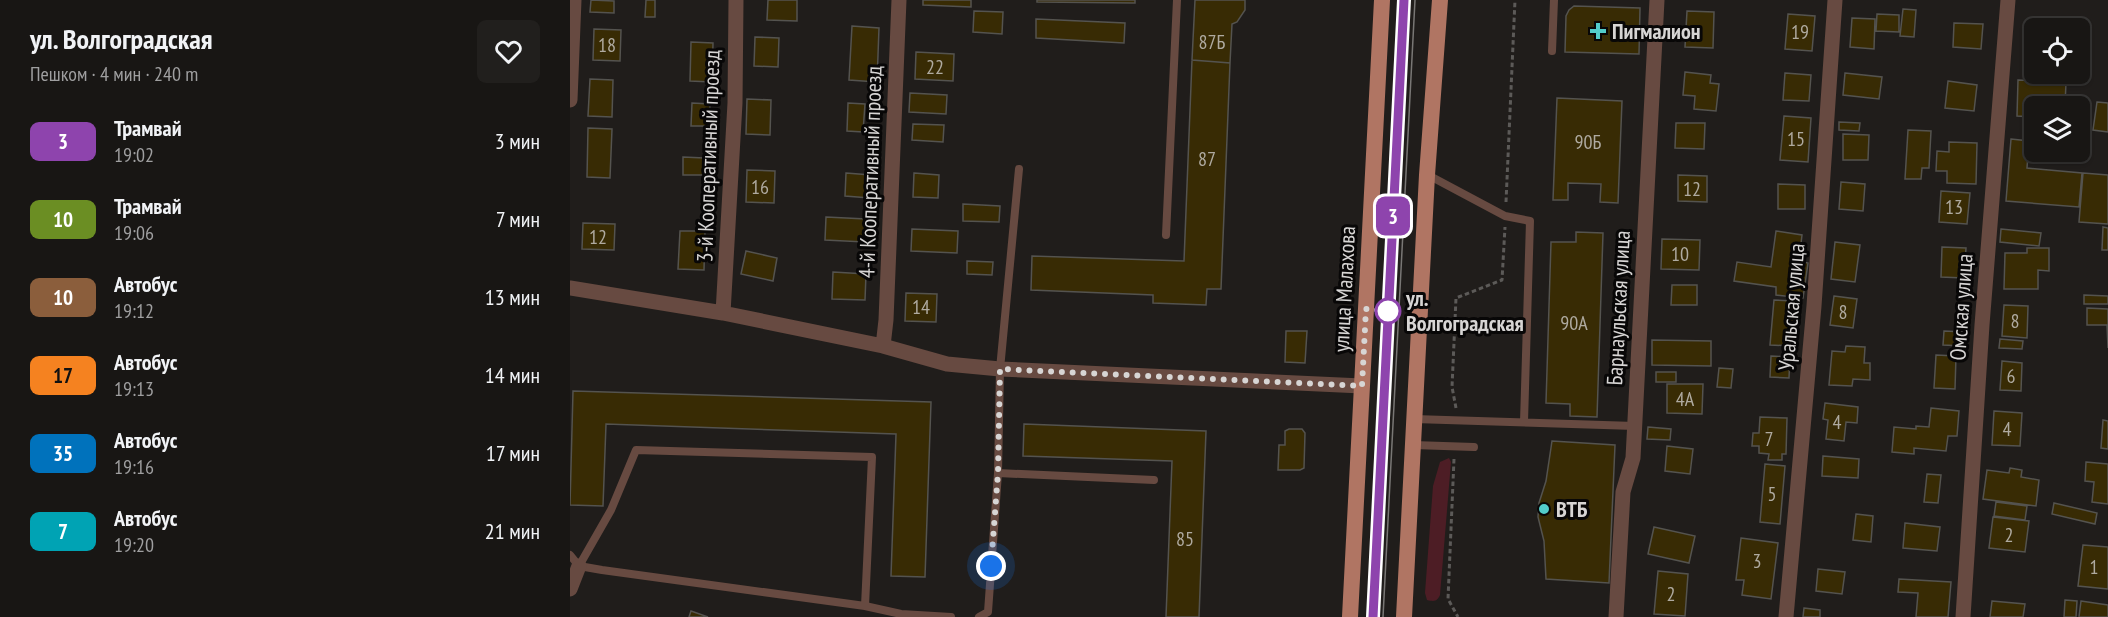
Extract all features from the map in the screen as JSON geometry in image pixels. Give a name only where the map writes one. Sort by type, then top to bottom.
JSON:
[{"type":"main road","name":"улица Малахова","points":[[1350,617],[1382,0]]},
{"type":"main road","points":[[1406,615],[1427,175],[1442,2]]},
{"type":"street","points":[[570,100],[574,0]]},
{"type":"street","name":"3-й Кооперативный проезд","points":[[723,314],[735,103],[736,0]]},
{"type":"street","name":"4-й Кооперативный проезд","points":[[883,346],[899,0]]},
{"type":"street","name":"Барнаульская улица","points":[[1616,617],[1623,492],[1633,458],[1657,0]]},
{"type":"street","name":"Уральская улица","points":[[1786,617],[1814,306],[1835,0]]},
{"type":"street","name":"Омская улица","points":[[1963,617],[1982,325],[2008,0]]},
{"type":"street","points":[[570,288],[723,314],[883,346],[947,364],[1000,369],[1362,386]]},
{"type":"street","points":[[570,589],[574,560]]},
{"type":"lane","points":[[1166,236],[1178,0]]},
{"type":"lane","points":[[1552,51],[1554,0]]},
{"type":"lane","points":[[979,617],[988,612],[998,473],[1000,369],[1019,169]]},
{"type":"lane","points":[[1427,175],[1505,216],[1530,221],[1524,422]]},
{"type":"lane","points":[[1414,419],[1635,426]]},
{"type":"lane","points":[[1413,445],[1474,447]]},
{"type":"lane","points":[[865,606],[872,457],[636,450],[611,510],[574,560],[865,606],[901,614],[951,617]]},
{"type":"lane","points":[[998,473],[1154,480]]},
{"type":"path","points":[[1456,420],[1452,387],[1456,298],[1502,280],[1515,0]]},
{"type":"path","points":[[1455,446],[1448,599],[1458,617]]},
{"type":"shaded area","points":[[1449,458],[1451,462],[1440,595],[1437,600],[1432,601],[1427,600],[1425,593],[1433,486],[1440,462]]},
{"type":"building","points":[[591,0],[614,1],[614,13],[590,12]]},
{"type":"building","points":[[646,0],[655,0],[655,17],[645,17]]},
{"type":"building","points":[[768,0],[797,0],[797,21],[767,20]]},
{"type":"building","points":[[923,0],[971,0],[971,7],[923,5]]},
{"type":"building","points":[[1037,0],[1135,0],[1135,3],[1037,2]]},
{"type":"building","points":[[1195,0],[1245,0],[1245,10],[1237,22],[1232,24],[1230,63],[1192,60]]},
{"type":"building","points":[[1574,6],[1640,8],[1639,54],[1565,52],[1566,16]]},
{"type":"building","points":[[1903,9],[1916,10],[1914,37],[1900,36]]},
{"type":"building","points":[[974,11],[1003,12],[1002,34],[973,32]]},
{"type":"building","points":[[1687,11],[1714,12],[1713,48],[1685,47]]},
{"type":"building","points":[[1788,14],[1815,16],[1812,51],[1785,49]]},
{"type":"building","points":[[1877,14],[1899,15],[1899,32],[1876,31]]},
{"type":"building","points":[[1852,18],[1875,19],[1874,49],[1850,47]]},
{"type":"building","points":[[1036,19],[1125,23],[1124,43],[1036,38]]},
{"type":"building","points":[[1954,23],[1983,24],[1981,49],[1953,47]]},
{"type":"building","points":[[852,26],[879,28],[877,82],[849,80]]},
{"type":"building","points":[[594,29],[621,30],[620,61],[593,60]]},
{"type":"building","points":[[755,37],[779,38],[778,67],[754,66]]},
{"type":"building","points":[[691,42],[713,43],[712,82],[690,81]]},
{"type":"building","points":[[916,52],[954,54],[953,81],[915,79]]},
{"type":"building","points":[[1192,60],[1230,63],[1221,289],[1207,289],[1206,305],[1153,303],[1153,295],[1031,290],[1032,256],[1184,261]]},
{"type":"building","points":[[1685,72],[1711,75],[1710,83],[1719,84],[1716,111],[1694,109],[1695,96],[1683,95]]},
{"type":"building","points":[[1785,73],[1811,75],[1809,101],[1783,100]]},
{"type":"building","points":[[1845,73],[1882,77],[1879,99],[1843,95]]},
{"type":"building","points":[[590,79],[613,80],[612,117],[588,116]]},
{"type":"building","points":[[2018,80],[2024,80],[2024,84],[2066,84],[2065,96],[2024,96],[2024,116],[2017,116]]},
{"type":"building","points":[[1948,81],[1977,85],[1974,111],[1945,108]]},
{"type":"building","points":[[910,93],[947,95],[946,114],[909,112]]},
{"type":"building","points":[[1557,98],[1622,101],[1618,203],[1600,202],[1601,184],[1568,183],[1568,200],[1553,200]]},
{"type":"building","points":[[747,99],[771,100],[770,135],[746,134]]},
{"type":"building","points":[[2097,102],[2108,103],[2108,132],[2093,130]]},
{"type":"building","points":[[692,103],[710,104],[709,126],[691,126]]},
{"type":"building","points":[[848,103],[865,104],[863,132],[847,131]]},
{"type":"building","points":[[1784,116],[1811,118],[1808,162],[1780,160]]},
{"type":"building","points":[[1839,122],[1860,123],[1859,131],[1839,130]]},
{"type":"building","points":[[1676,123],[1705,123],[1704,149],[1675,148]]},
{"type":"building","points":[[913,124],[944,125],[943,142],[912,140]]},
{"type":"building","points":[[588,128],[612,129],[610,178],[587,177]]},
{"type":"building","points":[[1908,130],[1931,131],[1929,168],[1922,168],[1921,179],[1905,179]]},
{"type":"building","points":[[1843,134],[1869,135],[1868,160],[1843,160]]},
{"type":"building","points":[[2011,139],[2024,140],[2024,162],[2027,162],[2027,168],[2082,173],[2079,207],[2006,201]]},
{"type":"building","points":[[1949,142],[1977,143],[1976,184],[1947,183],[1947,171],[1936,171],[1937,151],[1949,152]]},
{"type":"building","points":[[683,157],[704,158],[703,175],[683,175]]},
{"type":"building","points":[[747,170],[775,171],[774,203],[746,202]]},
{"type":"building","points":[[846,173],[871,175],[870,198],[845,196]]},
{"type":"building","points":[[914,173],[939,175],[938,198],[913,197]]},
{"type":"building","points":[[2083,173],[2108,175],[2108,224],[2079,222]]},
{"type":"building","points":[[1678,175],[1707,176],[1707,202],[1678,201]]},
{"type":"building","points":[[1841,182],[1865,184],[1863,211],[1839,209]]},
{"type":"building","points":[[1778,184],[1805,185],[1805,209],[1778,209]]},
{"type":"building","points":[[1941,191],[1970,193],[1967,224],[1939,222]]},
{"type":"building","points":[[963,204],[1000,206],[999,222],[963,221]]},
{"type":"building","points":[[826,217],[866,219],[865,242],[825,240]]},
{"type":"building","points":[[583,223],[615,224],[614,250],[582,249]]},
{"type":"building","points":[[2103,227],[2108,228],[2108,250],[2102,250]]},
{"type":"building","points":[[912,229],[958,231],[957,253],[911,251]]},
{"type":"building","points":[[2001,229],[2041,233],[2039,246],[2000,242]]},
{"type":"building","points":[[680,231],[705,231],[704,270],[678,269]]},
{"type":"building","points":[[1776,231],[1802,235],[1799,261],[1808,263],[1803,298],[1776,295],[1776,287],[1734,281],[1737,262],[1771,267]]},
{"type":"building","points":[[1576,232],[1603,233],[1597,417],[1570,416],[1570,404],[1546,403],[1551,242],[1576,242]]},
{"type":"building","points":[[1662,239],[1700,240],[1699,270],[1661,269]]},
{"type":"building","points":[[1835,242],[1860,245],[1855,282],[1831,279]]},
{"type":"building","points":[[1942,247],[1966,248],[1964,278],[1941,277]]},
{"type":"building","points":[[2027,248],[2049,248],[2049,271],[2038,270],[2038,289],[2004,289],[2005,253],[2027,253]]},
{"type":"building","points":[[746,251],[777,258],[773,281],[741,274]]},
{"type":"building","points":[[967,261],[993,262],[992,275],[967,274]]},
{"type":"building","points":[[833,272],[866,274],[865,300],[832,299]]},
{"type":"building","points":[[1672,285],[1697,285],[1697,305],[1671,305]]},
{"type":"building","points":[[906,293],[937,294],[936,322],[905,321]]},
{"type":"building","points":[[2084,295],[2108,296],[2108,304],[2084,304]]},
{"type":"building","points":[[1834,296],[1857,299],[1853,328],[1830,325]]},
{"type":"building","points":[[1774,300],[1795,301],[1792,346],[1770,345]]},
{"type":"building","points":[[2004,305],[2028,306],[2027,338],[2002,336]]},
{"type":"building","points":[[2087,308],[2108,309],[2108,348],[2107,325],[2087,325]]},
{"type":"building","points":[[1286,331],[1307,331],[1305,363],[1285,362]]},
{"type":"building","points":[[1944,331],[1965,332],[1964,346],[1943,345]]},
{"type":"building","points":[[2000,339],[2023,341],[2022,349],[1999,348]]},
{"type":"building","points":[[1652,340],[1711,341],[1711,366],[1652,365]]},
{"type":"building","points":[[1846,346],[1865,347],[1864,363],[1870,363],[1870,380],[1853,379],[1852,386],[1829,385],[1832,351],[1845,352]]},
{"type":"building","points":[[1936,355],[1956,356],[1955,389],[1934,388]]},
{"type":"building","points":[[1771,356],[1790,357],[1789,378],[1770,377]]},
{"type":"building","points":[[2002,361],[2022,363],[2021,391],[2000,390]]},
{"type":"building","points":[[1719,368],[1733,369],[1731,388],[1717,387]]},
{"type":"building","points":[[1656,372],[1676,372],[1676,382],[1656,382]]},
{"type":"building","points":[[1667,384],[1703,384],[1702,414],[1667,413]]},
{"type":"building","points":[[573,391],[931,402],[925,577],[891,576],[896,434],[606,424],[603,506],[570,505]]},
{"type":"building","points":[[1825,403],[1858,407],[1857,423],[1846,422],[1844,441],[1826,439],[1828,420],[1823,419]]},
{"type":"building","points":[[1931,408],[1959,411],[1957,436],[1948,436],[1946,451],[1914,448],[1914,454],[1892,452],[1894,427],[1916,429],[1916,426],[1929,427]]},
{"type":"building","points":[[1994,411],[2022,413],[2020,446],[1992,445]]},
{"type":"building","points":[[1760,417],[1787,418],[1786,454],[1782,454],[1782,460],[1768,460],[1769,454],[1759,453],[1759,446],[1752,446],[1753,433],[1759,433]]},
{"type":"building","points":[[2103,420],[2108,421],[2108,449],[2101,448]]},
{"type":"building","points":[[1024,424],[1206,431],[1199,617],[1166,617],[1172,461],[1023,456]]},
{"type":"building","points":[[1648,427],[1671,429],[1670,440],[1647,439]]},
{"type":"building","points":[[1302,429],[1305,433],[1304,468],[1278,470],[1279,445],[1285,445],[1285,431]]},
{"type":"building","points":[[1552,441],[1615,445],[1609,583],[1546,579],[1544,541],[1538,517]]},
{"type":"building","points":[[1667,446],[1693,449],[1690,474],[1665,471]]},
{"type":"building","points":[[1823,456],[1859,459],[1858,478],[1822,476]]},
{"type":"building","points":[[2086,462],[2108,464],[2108,504],[2092,502],[2094,482],[2085,481]]},
{"type":"building","points":[[1765,464],[1785,466],[1780,524],[1760,522]]},
{"type":"building","points":[[2010,468],[2022,470],[2021,477],[2039,480],[2036,506],[1983,499],[1987,470],[2009,473]]},
{"type":"building","points":[[1927,474],[1941,475],[1938,503],[1924,502]]},
{"type":"building","points":[[1996,502],[2027,506],[2025,520],[1994,516]]},
{"type":"building","points":[[2054,503],[2097,513],[2095,524],[2052,514]]},
{"type":"building","points":[[1856,514],[1873,516],[1871,542],[1853,540]]},
{"type":"building","points":[[1993,517],[2029,521],[2025,552],[1989,548]]},
{"type":"building","points":[[1905,523],[1940,527],[1937,551],[1903,548]]},
{"type":"building","points":[[1654,527],[1695,536],[1689,563],[1648,554]]},
{"type":"building","points":[[1741,538],[1778,543],[1771,599],[1742,595],[1744,580],[1736,580]]},
{"type":"building","points":[[2083,545],[2108,547],[2108,589],[2078,586]]},
{"type":"building","points":[[1818,569],[1845,572],[1842,594],[1816,591]]},
{"type":"building","points":[[1658,571],[1688,574],[1685,616],[1654,614]]},
{"type":"building","points":[[1899,579],[1951,582],[1948,617],[1916,617],[1918,593],[1898,592]]},
{"type":"building","points":[[2065,600],[2077,601],[2076,617],[2064,617]]},
{"type":"building","points":[[1992,601],[2025,604],[2023,617],[1990,617]]},
{"type":"building","points":[[2081,601],[2108,605],[2108,617],[2079,617]]},
{"type":"building","points":[[1804,608],[1820,610],[1820,617],[1803,617]]},
{"type":"building","points":[[691,611],[708,617],[689,617]]},
{"type":"tram line","points":[[1373,617],[1404,0]]},
{"type":"tram line","name":"3","points":[[1373,617],[1404,0]]},
{"type":"tram line","points":[[1383,617],[1415,0]]},
{"type":"place","name":"Пигмалион","points":[[1598,31]]},
{"type":"place","name":"ул. Волгоградская","points":[[1388,311]]},
{"type":"place","name":"ВТБ","points":[[1544,509]]},
{"type":"route","points":[[991,566],[998,473],[1000,369],[1362,386],[1366,309],[1388,311]]}]
